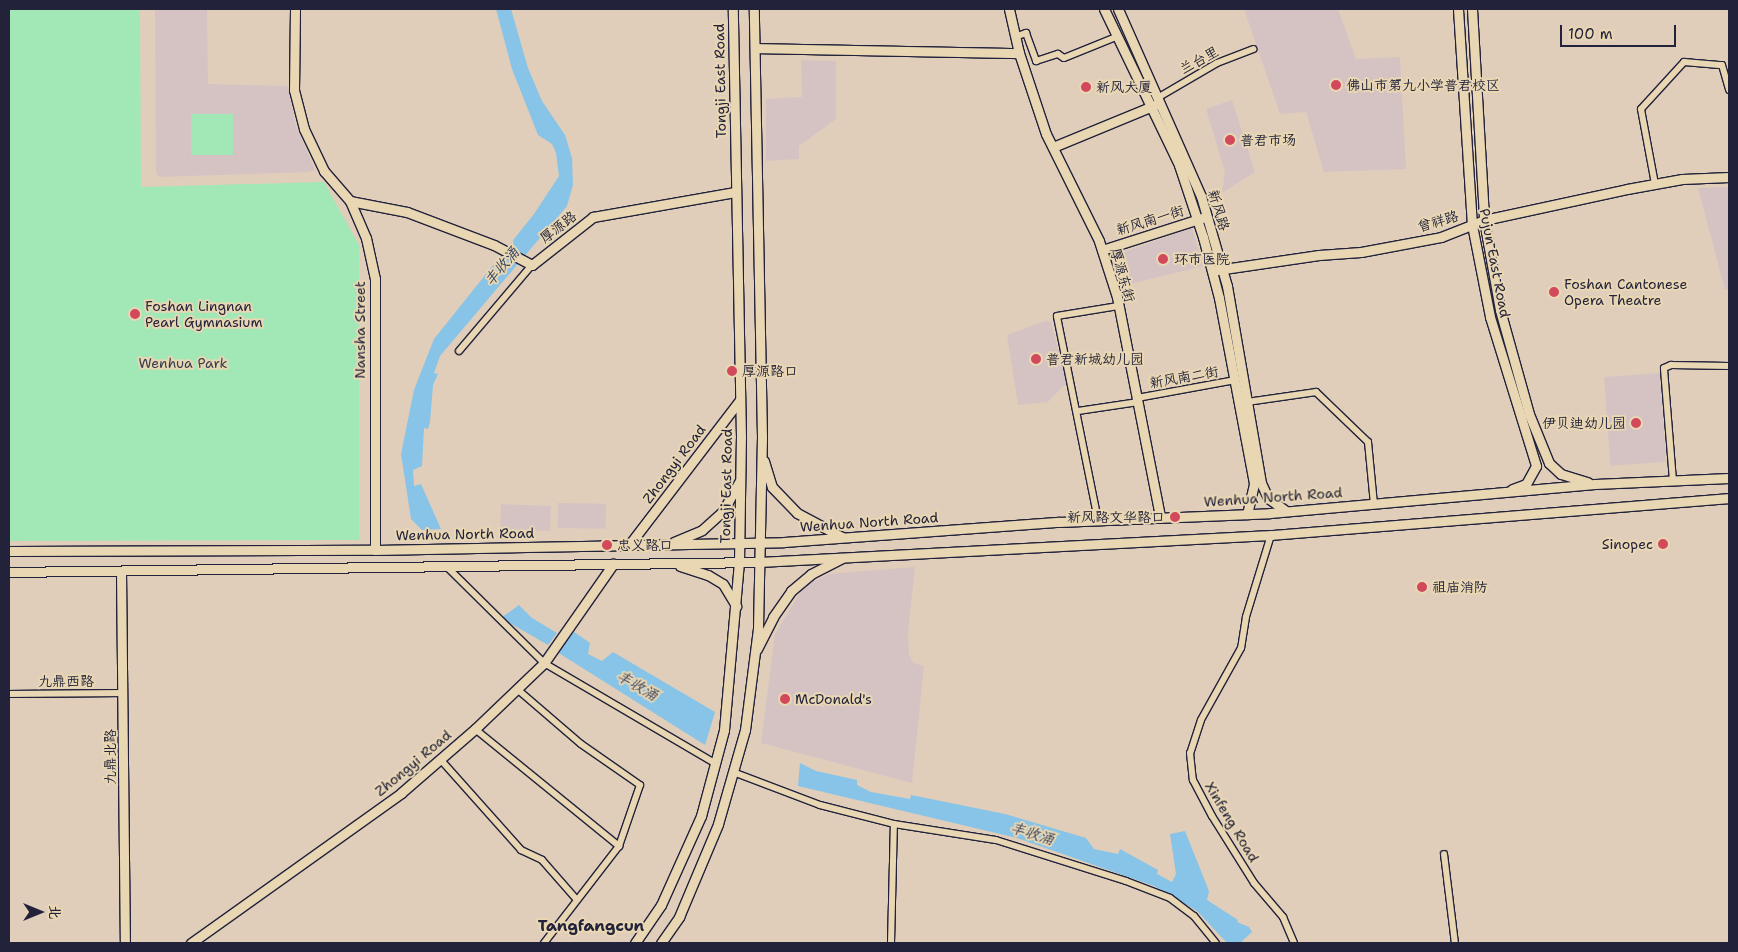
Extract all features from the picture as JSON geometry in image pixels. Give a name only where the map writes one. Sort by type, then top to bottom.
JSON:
[{"type":"main road","name":"Nansha Street","points":[[295,9],[294,90],[304,129],[324,171],[350,201],[366,238],[375,279],[375,550]]},
{"type":"main road","name":"Tongji East Road","points":[[635,943],[669,887],[701,816],[724,730],[739,562],[740,400],[733,9]]},
{"type":"main road","points":[[661,943],[679,917],[718,824],[745,730],[754,656],[759,562],[761,452],[754,9]]},
{"type":"main road","name":"厚源东街","points":[[1009,9],[1019,53],[1053,146],[1102,250],[1118,306],[1160,517]]},
{"type":"main road","name":"新风路","points":[[1104,9],[1179,165],[1212,270],[1254,484],[1247,514]]},
{"type":"main road","name":"新风路","points":[[1118,9],[1160,99],[1207,216],[1222,270],[1261,483],[1268,498],[1286,511]]},
{"type":"main road","name":"Pujun East Road","points":[[1458,9],[1472,225],[1490,317],[1536,466]]},
{"type":"main road","name":"Pujun East Road","points":[[1472,9],[1484,220],[1500,310],[1529,414],[1549,463]]},
{"type":"main road","points":[[756,48],[1019,53]]},
{"type":"main road","points":[[1053,146],[1150,107],[1160,99]]},
{"type":"main road","name":"曾祥路","points":[[1212,270],[1319,254],[1361,252],[1441,237],[1484,220],[1655,184],[1682,179],[1729,177]]},
{"type":"main road","name":"厚源路","points":[[532,265],[593,217],[735,192]]},
{"type":"main road","points":[[350,201],[406,212],[494,245],[532,265]]},
{"type":"main road","name":"新风南一街","points":[[1102,250],[1207,216]]},
{"type":"main road","name":"Zhongyi Road","points":[[629,545],[740,400]]},
{"type":"main road","points":[[761,452],[772,487],[797,513],[842,537]]},
{"type":"main road","points":[[1500,494],[1526,484],[1536,466],[1549,463],[1566,476],[1595,484]]},
{"type":"main road","name":"Wenhua North Road","points":[[9,551],[375,550],[739,543],[1098,520],[1247,514],[1500,494],[1595,484],[1727,478]]},
{"type":"main road","points":[[670,544],[702,530],[723,511],[740,480]]},
{"type":"main road","points":[[9,572],[759,562],[1271,535],[1726,500]]},
{"type":"main road","points":[[754,656],[773,617],[791,591],[811,574],[844,557]]},
{"type":"main road","points":[[670,563],[708,575],[723,584],[736,606]]},
{"type":"main road","name":"Zhongyi Road","points":[[191,943],[202,940],[401,793],[475,729],[546,661],[613,564]]},
{"type":"main road","name":"九鼎北路","points":[[121,571],[125,943]]},
{"type":"street","points":[[1015,37],[1026,33],[1036,61],[1058,54],[1064,58],[1116,37]]},
{"type":"street","name":"兰台里","points":[[1160,99],[1217,63],[1253,49]]},
{"type":"street","points":[[1655,184],[1641,108],[1684,62],[1722,65],[1729,90]]},
{"type":"street","points":[[460,351],[532,265]]},
{"type":"street","points":[[1098,520],[1078,411],[1057,316],[1118,306]]},
{"type":"street","points":[[1673,481],[1664,368],[1671,365],[1729,366]]},
{"type":"street","name":"新风南二街","points":[[1078,411],[1235,380]]},
{"type":"street","points":[[1247,402],[1316,392],[1368,442],[1374,504]]},
{"type":"street","name":"Xinfeng Road","points":[[1271,535],[1246,617],[1241,648],[1201,720],[1190,753],[1193,780],[1212,816],[1254,883],[1283,917],[1294,943]]},
{"type":"street","points":[[446,566],[546,661],[716,764]]},
{"type":"street","points":[[517,689],[581,744],[640,785],[619,846],[544,943]]},
{"type":"street","name":"九鼎西路","points":[[9,694],[123,693]]},
{"type":"street","points":[[475,729],[619,846]]},
{"type":"street","points":[[440,759],[521,850],[542,860],[577,900]]},
{"type":"street","points":[[733,771],[820,805],[894,824],[996,840],[1126,881],[1170,898],[1194,916],[1216,943]]},
{"type":"street","points":[[891,943],[894,824]]},
{"type":"street","points":[[1444,854],[1455,943]]},
{"type":"shaded area","points":[[155,9],[207,9],[208,84],[288,86],[296,126],[315,170],[309,172],[159,177],[156,172]]},
{"type":"shaded area","name":"佛山市第九小学普君校区","points":[[1244,9],[1338,9],[1356,59],[1400,57],[1406,169],[1324,172],[1306,112],[1280,114]]},
{"type":"shaded area","points":[[801,60],[836,61],[836,119],[799,146],[799,159],[766,161],[766,99],[802,97]]},
{"type":"shaded area","name":"普君市场","points":[[1232,100],[1255,172],[1222,193],[1225,172],[1206,109]]},
{"type":"shaded area","points":[[1729,187],[1729,289],[1725,290],[1698,188]]},
{"type":"shaded area","name":"环市医院","points":[[1192,228],[1203,266],[1130,284],[1124,252]]},
{"type":"shaded area","name":"普君新城幼儿园","points":[[1045,321],[1051,322],[1067,383],[1048,402],[1018,405],[1007,335]]},
{"type":"shaded area","name":"伊贝迪幼儿园","points":[[1660,373],[1666,462],[1610,466],[1604,377]]},
{"type":"shaded area","points":[[558,503],[606,504],[606,529],[558,528]]},
{"type":"shaded area","points":[[501,504],[551,506],[550,531],[500,529]]},
{"type":"shaded area","points":[[915,567],[908,631],[909,654],[913,663],[924,666],[912,783],[761,743],[775,634],[804,586],[829,574]]},
{"type":"green space","name":"Wenhua Park","points":[[9,9],[140,9],[141,187],[324,182],[359,245],[359,540],[9,541]]},
{"type":"green space","points":[[191,114],[233,114],[233,155],[191,155]]},
{"type":"water","name":"丰收涌","points":[[496,9],[511,9],[528,68],[542,101],[565,135],[572,158],[573,185],[567,206],[440,356],[434,373],[438,374],[433,385],[430,422],[428,429],[424,428],[422,466],[413,470],[414,486],[421,484],[441,529],[422,530],[411,519],[401,454],[414,390],[434,339],[534,214],[559,176],[556,153],[552,144],[538,135],[512,69]]},
{"type":"water","points":[[519,605],[532,618],[557,633],[548,645],[501,618]]},
{"type":"water","name":"丰收涌","points":[[574,632],[590,643],[588,654],[602,661],[613,652],[715,712],[705,745],[557,652]]},
{"type":"water","name":"丰收涌","points":[[800,763],[816,771],[857,780],[857,785],[871,792],[910,799],[911,795],[1005,814],[1086,838],[1094,849],[1118,854],[1120,849],[1158,870],[1157,874],[1172,882],[1176,874],[1170,834],[1185,831],[1209,891],[1207,900],[1238,920],[1237,922],[1249,927],[1252,932],[1240,943],[1227,943],[1197,911],[1154,886],[1017,838],[798,786]]},
{"type":"place","name":"佛山市第九小学普君校区","points":[[1336,85]]},
{"type":"place","name":"新风大厦","points":[[1086,87]]},
{"type":"place","name":"普君市场","points":[[1230,140]]},
{"type":"place","name":"环市医院","points":[[1163,259]]},
{"type":"place","name":"Foshan Cantonese Opera Theatre","points":[[1554,292]]},
{"type":"place","name":"Foshan Lingnan Pearl Gymnasium","points":[[135,314]]},
{"type":"place","name":"普君新城幼儿园","points":[[1036,359]]},
{"type":"place","name":"厚源路口","points":[[732,371]]},
{"type":"place","name":"伊贝迪幼儿园","points":[[1636,423]]},
{"type":"place","name":"新风路文华路口","points":[[1175,517]]},
{"type":"place","name":"Sinopec","points":[[1663,544]]},
{"type":"place","name":"忠义路口","points":[[607,545]]},
{"type":"place","name":"祖庙消防","points":[[1422,587]]},
{"type":"place","name":"McDonald's","points":[[785,699]]},
{"type":"district","name":"Tangfangcun","points":[[591,926]]}]
